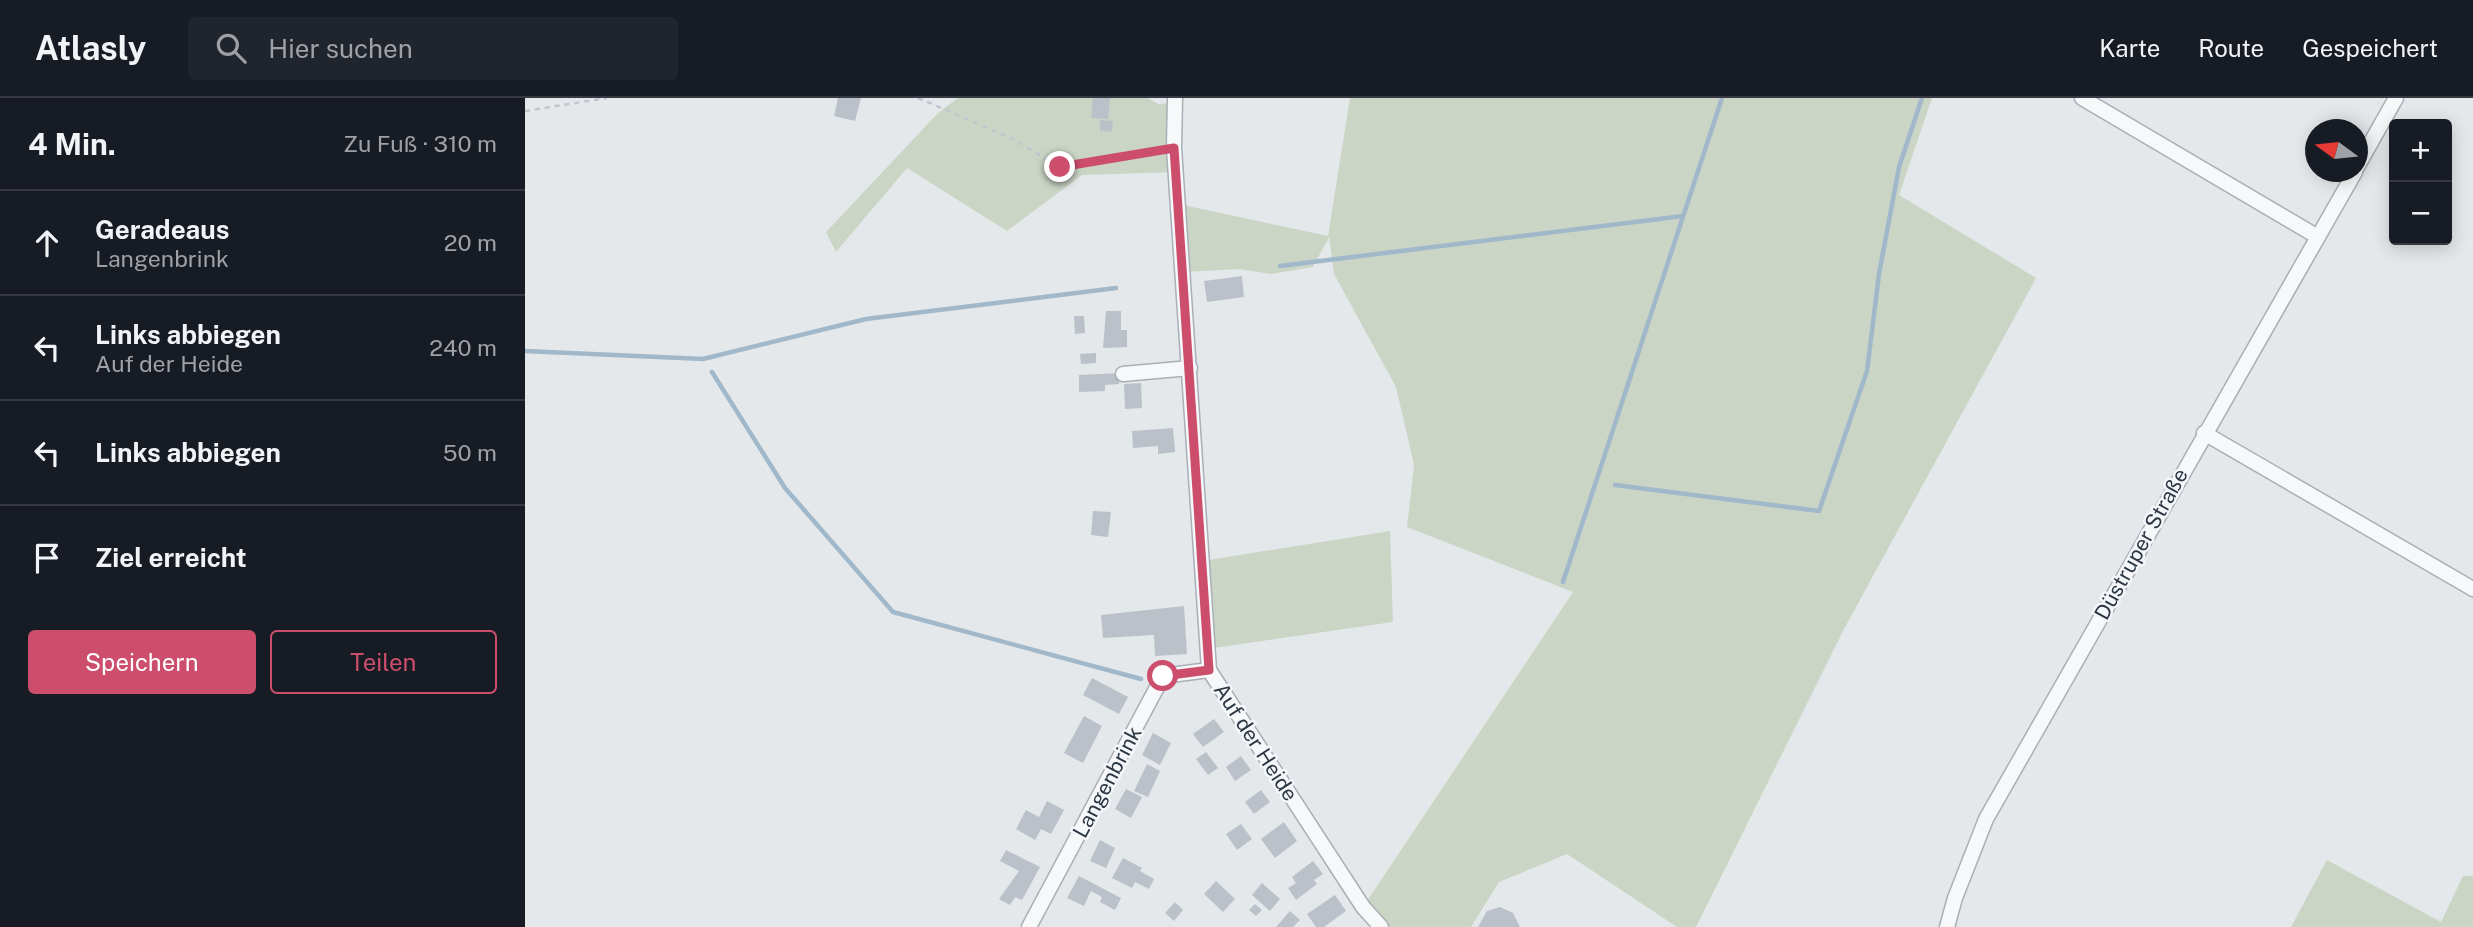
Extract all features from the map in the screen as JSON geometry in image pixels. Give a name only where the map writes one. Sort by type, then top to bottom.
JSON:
[{"type":"street","name":"Auf der Heide","points":[[1175,98],[1174,148],[1209,670],[1363,907],[1381,927]]},
{"type":"street","points":[[2082,98],[2318,237]]},
{"type":"street","points":[[2368,148],[2396,98]]},
{"type":"street","name":"Düstruper Straße","points":[[1947,927],[1955,898],[1986,819],[2349,182]]},
{"type":"street","points":[[1123,374],[1190,368]]},
{"type":"street","points":[[2204,433],[2473,589]]},
{"type":"street","name":"Langenbrink","points":[[1029,927],[1163,676],[1209,670]]},
{"type":"path","points":[[525,111],[607,98]]},
{"type":"path","points":[[918,98],[1015,140],[1060,167],[1174,148]]},
{"type":"green space","points":[[958,98],[1148,98],[1158,104],[1175,103],[1177,172],[1082,175],[1007,231],[907,168],[836,252],[826,232],[938,113]]},
{"type":"green space","points":[[1350,98],[1932,98],[1899,195],[2036,278],[1844,629],[1696,927],[1677,927],[1567,854],[1499,882],[1471,927],[1381,927],[1363,907],[1573,592],[1407,527],[1414,465],[1396,387],[1334,274],[1329,237],[1313,267],[1271,274],[1239,269],[1184,272],[1178,204],[1328,236]]},
{"type":"green space","points":[[1390,531],[1393,622],[1207,649],[1202,561]]},
{"type":"green space","points":[[2327,860],[2441,922],[2463,876],[2473,876],[2473,927],[2291,927]]},
{"type":"building","points":[[838,98],[861,98],[855,121],[834,116]]},
{"type":"building","points":[[1093,98],[1110,98],[1108,119],[1091,118]]},
{"type":"building","points":[[1100,120],[1113,121],[1112,132],[1100,131]]},
{"type":"building","points":[[1242,276],[1244,297],[1207,302],[1204,281]]},
{"type":"building","points":[[1106,311],[1121,311],[1121,330],[1127,330],[1127,347],[1103,348]]},
{"type":"building","points":[[1074,316],[1084,316],[1085,333],[1075,334]]},
{"type":"building","points":[[1096,353],[1096,363],[1081,364],[1080,354]]},
{"type":"building","points":[[1119,373],[1119,384],[1105,385],[1105,391],[1079,392],[1079,375]]},
{"type":"building","points":[[1141,383],[1142,408],[1125,409],[1124,384]]},
{"type":"building","points":[[1173,428],[1175,452],[1158,454],[1158,446],[1133,448],[1132,431]]},
{"type":"building","points":[[1093,511],[1111,512],[1108,537],[1091,535]]},
{"type":"building","points":[[1184,606],[1187,654],[1155,656],[1154,635],[1103,638],[1101,615]]},
{"type":"building","points":[[1092,678],[1128,697],[1119,714],[1083,695]]},
{"type":"building","points":[[1084,716],[1102,726],[1083,763],[1064,753]]},
{"type":"building","points":[[1214,719],[1224,732],[1203,747],[1193,734]]},
{"type":"building","points":[[1153,733],[1171,743],[1160,765],[1142,755]]},
{"type":"building","points":[[1206,752],[1218,768],[1208,775],[1196,759]]},
{"type":"building","points":[[1241,756],[1251,770],[1235,781],[1226,767]]},
{"type":"building","points":[[1147,764],[1160,771],[1148,797],[1134,791]]},
{"type":"building","points":[[1126,789],[1142,797],[1131,818],[1115,809]]},
{"type":"building","points":[[1261,790],[1270,802],[1254,814],[1245,802]]},
{"type":"building","points":[[1047,801],[1064,810],[1051,834],[1041,829],[1035,840],[1016,829],[1026,810],[1039,817]]},
{"type":"building","points":[[1284,822],[1297,841],[1275,858],[1261,839]]},
{"type":"building","points":[[1241,824],[1252,839],[1237,850],[1226,834]]},
{"type":"building","points":[[1100,840],[1115,848],[1106,868],[1090,861]]},
{"type":"building","points":[[1006,850],[1040,867],[1022,900],[1015,897],[1010,905],[999,899],[1019,871],[1000,861]]},
{"type":"building","points":[[1123,858],[1142,868],[1140,871],[1154,879],[1149,889],[1135,882],[1132,888],[1112,878]]},
{"type":"building","points":[[1313,861],[1323,874],[1314,880],[1317,884],[1296,900],[1288,888],[1296,883],[1292,877]]},
{"type":"building","points":[[1079,876],[1121,898],[1115,910],[1100,902],[1102,897],[1091,891],[1084,906],[1067,898]]},
{"type":"building","points":[[1216,881],[1235,899],[1223,912],[1204,894]]},
{"type":"building","points":[[1262,883],[1280,899],[1270,911],[1252,895]]},
{"type":"building","points":[[1335,895],[1346,911],[1324,927],[1316,927],[1307,914]]},
{"type":"building","points":[[1175,902],[1183,910],[1174,921],[1165,913]]},
{"type":"building","points":[[1255,904],[1262,910],[1256,916],[1249,910]]},
{"type":"building","points":[[1500,907],[1513,913],[1520,927],[1478,927],[1487,911]]},
{"type":"building","points":[[1290,911],[1300,920],[1293,927],[1276,927]]},
{"type":"waterway","points":[[1563,582],[1722,98]]},
{"type":"waterway","points":[[1615,485],[1819,511],[1867,371],[1879,274],[1899,167],[1922,98]]},
{"type":"waterway","points":[[1280,266],[1683,216]]},
{"type":"waterway","points":[[525,351],[703,359],[866,319],[1116,288]]},
{"type":"waterway","points":[[712,372],[785,488],[893,612],[1141,679]]},
{"type":"route","points":[[1060,167],[1174,148],[1209,670],[1163,676]]}]
